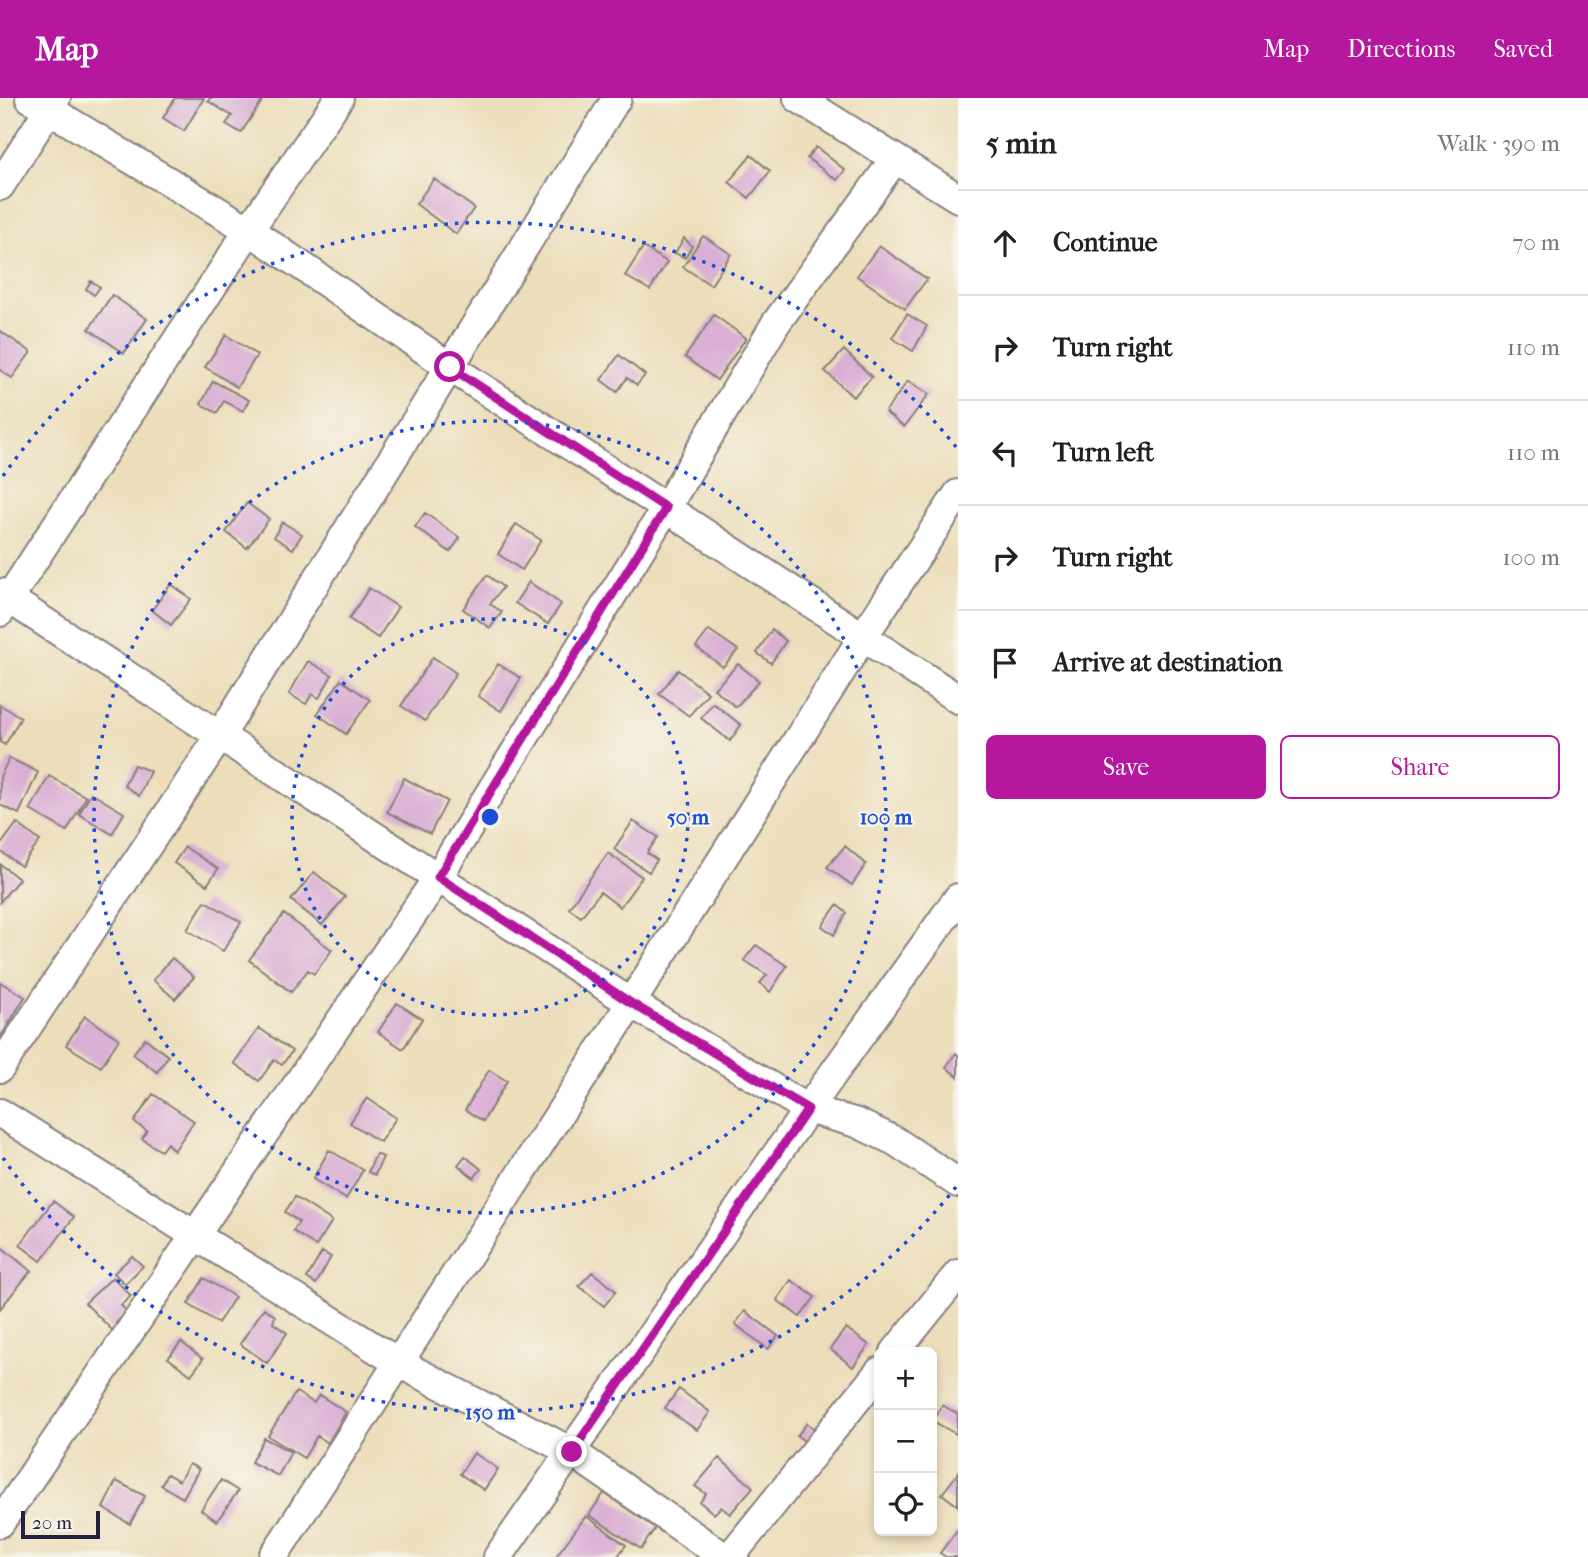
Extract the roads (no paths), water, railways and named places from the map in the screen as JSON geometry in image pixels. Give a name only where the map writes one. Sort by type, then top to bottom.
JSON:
[{"type":"street","points":[[339,98],[3,601],[220,736],[631,1003],[808,1109],[857,1123],[895,1141],[958,1183]]},
{"type":"street","points":[[0,1068],[220,736],[617,98]]},
{"type":"street","points":[[798,98],[958,198]]},
{"type":"street","points":[[0,186],[45,102],[249,230],[450,367],[864,635],[958,699]]},
{"type":"street","points":[[0,1523],[438,877],[666,508],[776,323],[895,159]]},
{"type":"street","points":[[273,1557],[631,1003],[864,635],[958,494]]},
{"type":"street","points":[[498,1557],[808,1109],[958,898]]},
{"type":"street","points":[[0,1113],[399,1363],[572,1452],[724,1557]]},
{"type":"street","points":[[899,1347],[958,1275]]},
{"type":"street","points":[[730,1557],[874,1378]]}]
